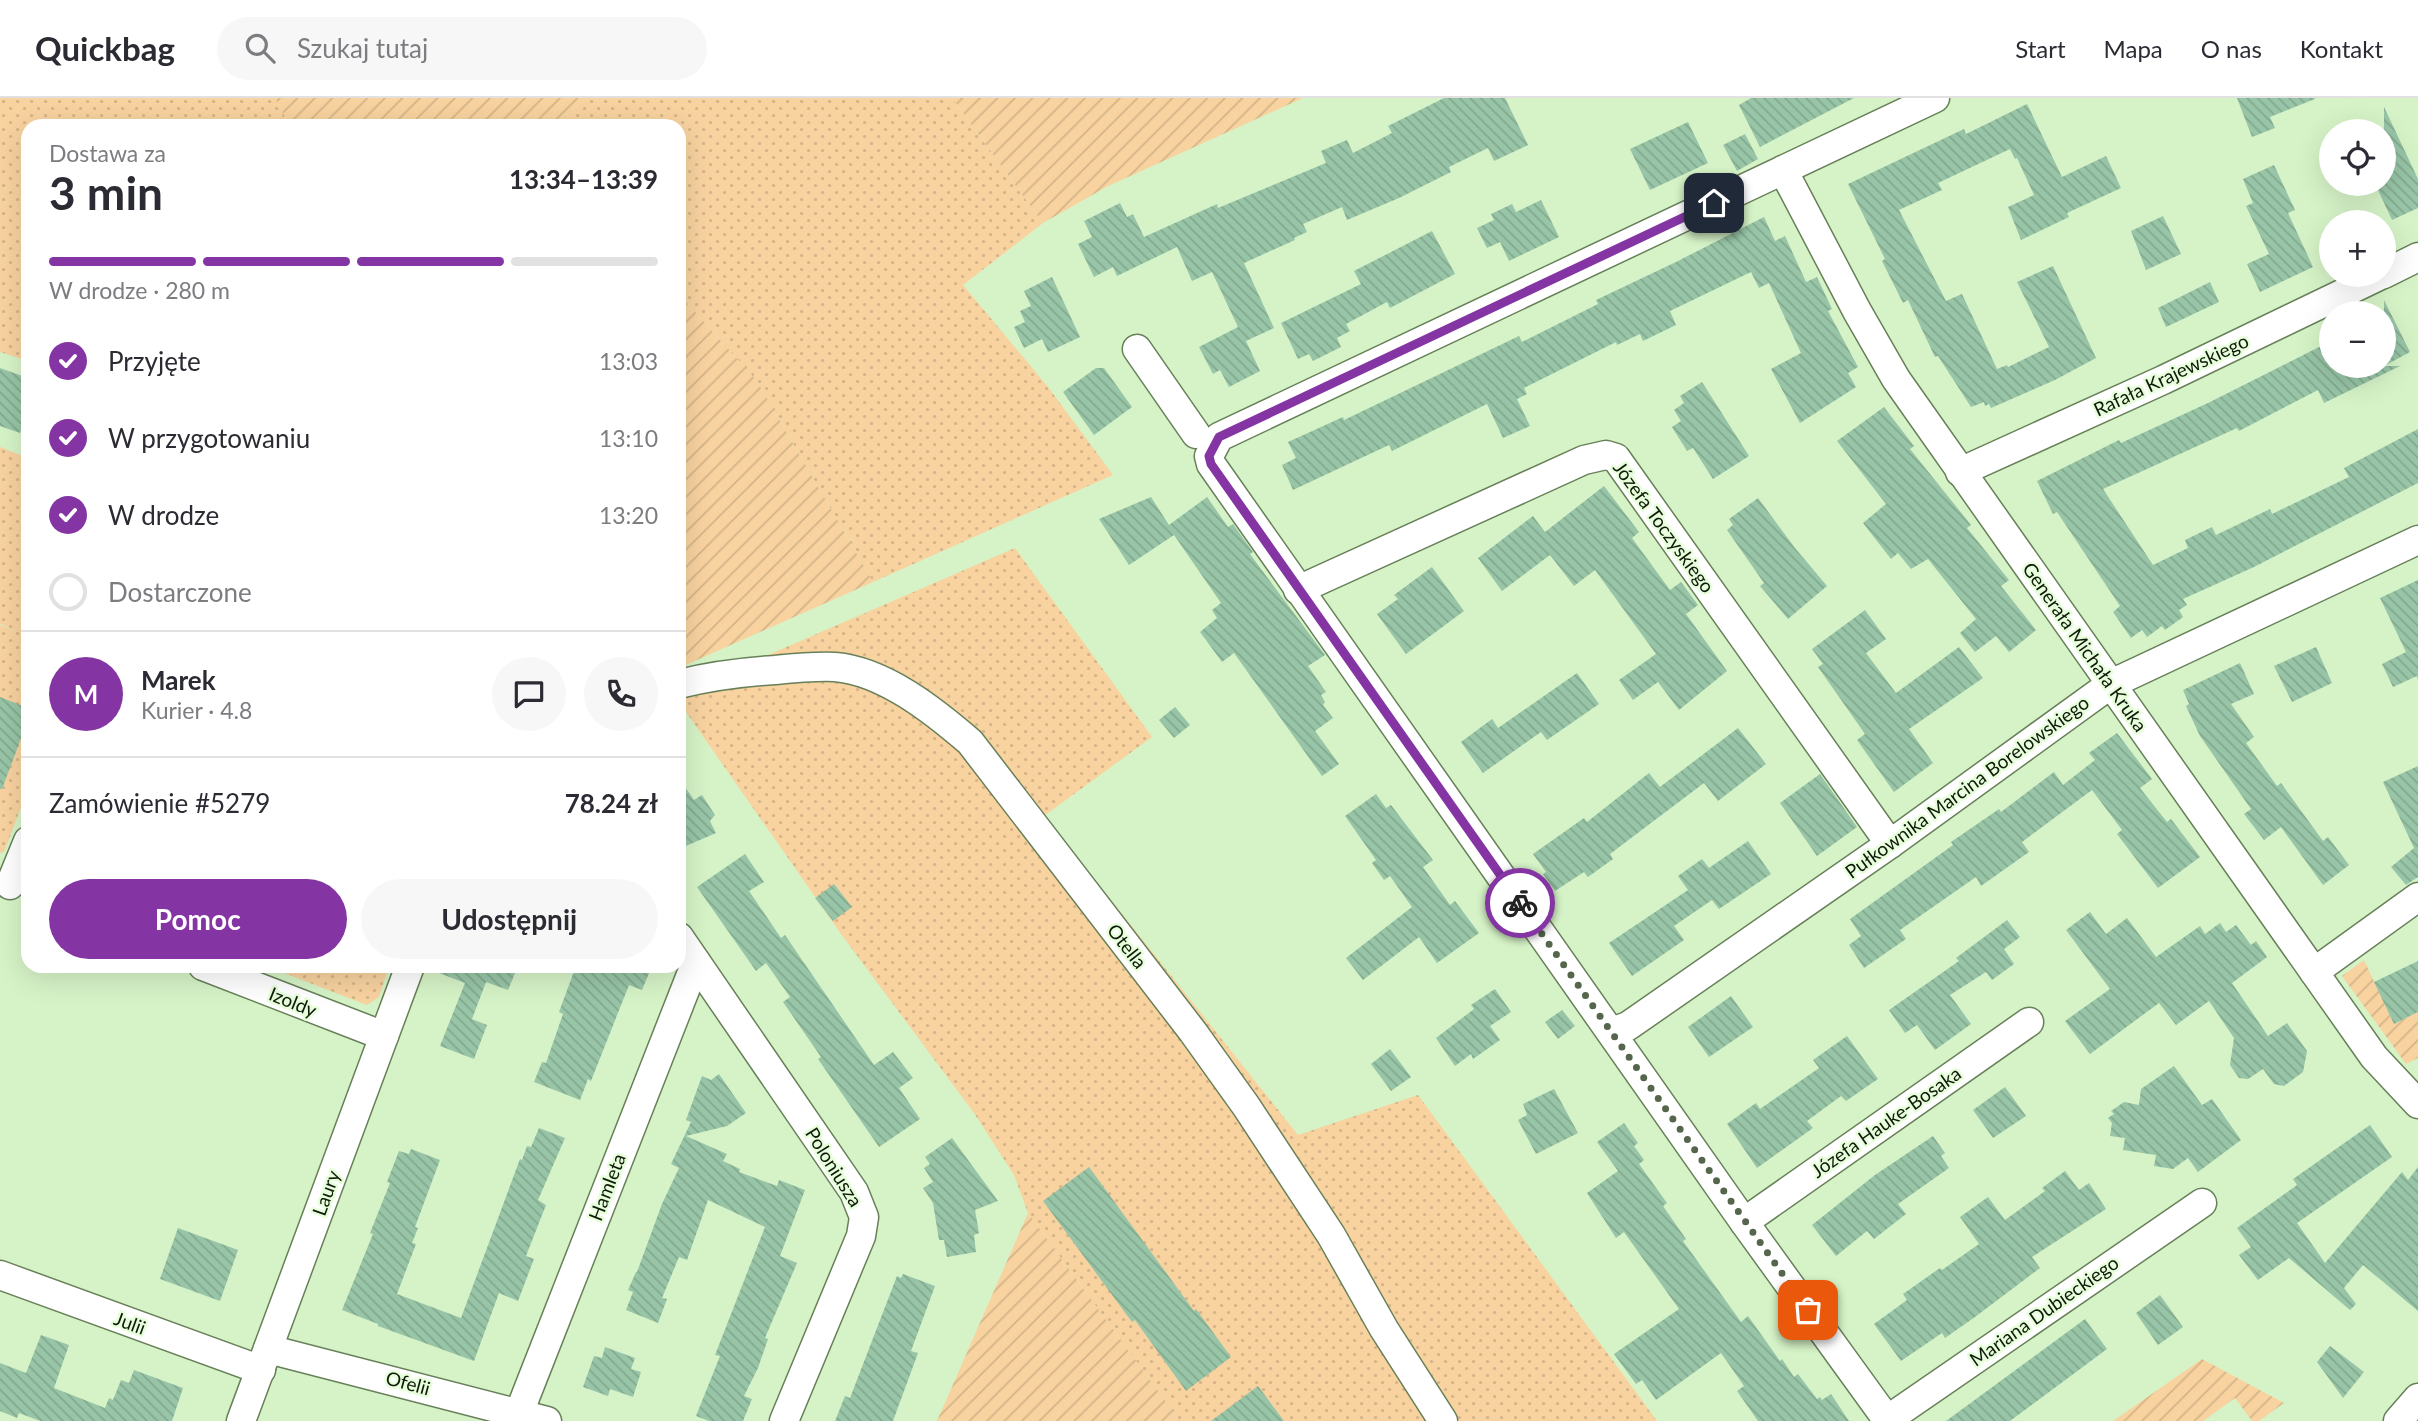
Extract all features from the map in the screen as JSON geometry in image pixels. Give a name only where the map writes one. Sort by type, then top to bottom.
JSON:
[{"type":"street","points":[[1208,436],[1623,248],[1935,98]]},
{"type":"street","name":"Generała Michała Kruka","points":[[1783,170],[1857,312],[1896,379],[2374,1057],[2418,1104]]},
{"type":"street","name":"Rafała Krajewskiego","points":[[2396,267],[2418,257]]},
{"type":"street","name":"Rafała Krajewskiego","points":[[1960,472],[2163,380],[2355,287]]},
{"type":"street","points":[[1138,349],[1208,436],[1211,464],[1887,1421]]},
{"type":"street","name":"Józefa Toczyskiego","points":[[1298,590],[1584,460],[1606,455],[1616,458],[1890,844]]},
{"type":"street","name":"Pułkownika Marcina Borelowskiego","points":[[1611,1032],[1628,1026],[1890,844],[2111,684],[2418,540]]},
{"type":"street","name":"Otella","points":[[686,683],[741,672],[836,667],[859,673],[928,707],[970,742],[1194,1032],[1247,1106],[1331,1235],[1384,1329],[1443,1421]]},
{"type":"street","points":[[13,889],[21,863]]},
{"type":"street","points":[[2314,972],[2418,897]]},
{"type":"street","name":"Poloniusza","points":[[686,947],[854,1192],[864,1217],[861,1236],[785,1421]]},
{"type":"street","name":"Hamleta","points":[[519,1413],[696,962]]},
{"type":"street","name":"Izoldy","points":[[221,973],[384,1036]]},
{"type":"street","name":"Laury","points":[[242,1421],[407,973]]},
{"type":"street","name":"Józefa Hauke-Bosaka","points":[[1744,1222],[2029,1023]]},
{"type":"street","name":"Mariana Dubieckiego","points":[[1887,1421],[2202,1202]]},
{"type":"street","name":"Julii","points":[[0,1275],[264,1359]]},
{"type":"street","name":"Ofelii","points":[[264,1359],[547,1421]]},
{"type":"street","points":[[2398,1421],[2418,1398]]},
{"type":"shaded area","points":[[0,98],[275,98],[286,119],[21,119],[21,359],[0,352]]},
{"type":"shaded area","points":[[275,98],[586,98],[561,119],[286,119]]},
{"type":"shaded area","points":[[586,98],[952,98],[1043,223],[963,285],[1048,387],[1113,475],[873,582],[757,381],[686,302],[686,119],[561,119]]},
{"type":"shaded area","points":[[952,98],[1303,98],[1108,186],[1043,223]]},
{"type":"shaded area","points":[[686,302],[757,381],[873,582],[686,665]]},
{"type":"shaded area","points":[[0,447],[21,455],[21,807],[4,852],[0,853],[0,625],[16,631],[0,624]]},
{"type":"shaded area","points":[[1015,548],[1152,737],[1044,816],[1298,1135],[1418,1095],[1657,1421],[1180,1421],[1028,1213],[1014,1175],[974,1113],[841,934],[686,712],[686,695],[768,655]]},
{"type":"shaded area","points":[[2364,960],[2394,1024],[2418,1012],[2418,1058],[2406,1064],[2342,976]]},
{"type":"shaded area","points":[[284,973],[387,973],[379,997],[367,1005]]},
{"type":"shaded area","points":[[1028,1213],[1180,1421],[937,1421]]},
{"type":"shaded area","points":[[2202,1359],[2284,1403],[2259,1421],[2252,1421],[2235,1398],[2203,1421],[2113,1421]]},
{"type":"building","points":[[1444,98],[1505,98],[1528,145],[1494,161],[1488,148],[1449,167],[1451,172],[1347,220],[1342,207],[1303,224],[1307,232],[1294,238],[1295,240],[1244,263],[1274,328],[1246,341],[1260,371],[1229,387],[1220,370],[1213,374],[1199,347],[1238,327],[1212,272],[1192,281],[1177,247],[1117,276],[1113,267],[1094,277],[1078,244],[1092,237],[1084,221],[1120,203],[1127,217],[1133,214],[1144,237],[1217,204],[1218,208],[1326,163],[1321,151],[1347,140],[1353,153],[1392,133],[1388,126]]},
{"type":"building","points":[[1751,98],[1854,98],[1760,147],[1739,105]]},
{"type":"building","points":[[2237,98],[2315,99],[2270,117],[2275,128],[2252,137]]},
{"type":"building","points":[[2027,104],[2062,177],[2106,156],[2121,188],[2067,213],[2069,217],[2021,240],[2008,207],[2034,195],[2010,149],[1938,183],[1942,190],[1899,210],[1946,301],[1962,294],[1997,369],[2007,365],[2008,367],[2049,347],[2017,282],[2053,266],[2096,358],[2055,380],[1991,408],[1989,404],[1985,406],[1984,402],[1971,407],[1938,356],[1935,357],[1908,300],[1903,303],[1882,261],[1885,259],[1848,184],[1964,129],[1966,134]]},
{"type":"building","points":[[2384,107],[2390,119],[2384,119]]},
{"type":"building","points":[[1688,122],[1708,163],[1650,190],[1630,149]]},
{"type":"building","points":[[2396,132],[2418,179],[2418,208],[2396,218],[2396,210],[2387,210],[2381,196],[2396,196]]},
{"type":"building","points":[[1745,134],[1758,159],[1737,171],[1723,145]]},
{"type":"building","points":[[2274,165],[2295,210],[2288,213],[2313,267],[2260,292],[2247,264],[2269,254],[2246,206],[2253,203],[2243,179]]},
{"type":"building","points":[[1541,200],[1559,237],[1509,261],[1500,242],[1487,248],[1477,228],[1494,220],[1491,214],[1512,204],[1516,212]]},
{"type":"building","points":[[2163,216],[2181,254],[2146,270],[2131,231]]},
{"type":"building","points":[[1764,217],[1775,241],[1785,236],[1806,282],[1817,277],[1832,309],[1828,311],[1858,367],[1848,373],[1856,387],[1800,423],[1771,369],[1801,353],[1769,283],[1759,288],[1751,272],[1670,311],[1676,325],[1643,341],[1640,334],[1617,345],[1616,342],[1524,388],[1527,394],[1517,399],[1530,426],[1503,438],[1487,404],[1392,451],[1389,445],[1293,490],[1282,465],[1296,458],[1288,442],[1343,417],[1344,420],[1519,336],[1522,342],[1598,304],[1596,300]]},
{"type":"building","points":[[1432,231],[1455,274],[1390,308],[1387,302],[1346,324],[1350,331],[1337,338],[1341,347],[1313,361],[1309,354],[1298,359],[1281,323],[1361,284],[1354,271]]},
{"type":"building","points":[[1052,277],[1080,337],[1048,352],[1042,339],[1024,348],[1014,327],[1025,322],[1020,311],[1031,306],[1024,291]]},
{"type":"building","points":[[2210,282],[2219,302],[2166,327],[2158,308]]},
{"type":"building","points":[[2396,324],[2410,352],[2396,360]]},
{"type":"building","points":[[2319,347],[2319,378],[2375,378],[2324,403],[2318,390],[2239,431],[2237,428],[2103,489],[2153,565],[2188,548],[2185,540],[2212,527],[2216,535],[2270,509],[2272,514],[2349,477],[2344,468],[2418,429],[2418,483],[2254,567],[2183,599],[2187,605],[2179,610],[2183,617],[2165,630],[2162,626],[2147,637],[2142,630],[2131,638],[2113,612],[2120,606],[2057,512],[2053,514],[2037,481],[2119,440],[2121,443]]},
{"type":"building","points":[[0,368],[21,376],[21,430],[20,433],[0,426]]},
{"type":"building","points":[[1096,368],[1104,368],[1132,407],[1094,435],[1063,392]]},
{"type":"building","points":[[1702,382],[1749,456],[1713,479],[1693,448],[1687,451],[1672,427],[1681,421],[1674,410],[1684,403],[1680,396]]},
{"type":"building","points":[[1884,407],[1914,446],[1910,449],[1971,525],[1967,528],[2009,580],[2001,586],[2036,630],[2009,652],[1996,636],[1975,652],[1960,633],[1976,619],[1928,559],[1911,569],[1898,553],[1891,559],[1863,523],[1886,504],[1837,441]]},
{"type":"building","points":[[1604,486],[1639,532],[1632,538],[1670,590],[1681,582],[1698,605],[1686,614],[1727,671],[1679,710],[1658,682],[1633,700],[1619,680],[1656,654],[1595,570],[1574,586],[1550,555],[1502,591],[1478,558],[1533,516],[1545,532]]},
{"type":"building","points":[[1151,497],[1169,525],[1207,497],[1228,527],[1233,524],[1253,552],[1250,554],[1325,655],[1308,666],[1326,692],[1321,695],[1325,702],[1323,705],[1333,718],[1315,731],[1339,764],[1322,776],[1234,653],[1222,662],[1200,632],[1217,618],[1212,610],[1221,603],[1174,535],[1129,565],[1099,519]]},
{"type":"building","points":[[1758,498],[1827,586],[1788,619],[1760,586],[1764,583],[1727,530],[1733,525],[1729,519]]},
{"type":"building","points":[[1432,567],[1464,611],[1406,654],[1377,614],[1398,599],[1394,595]]},
{"type":"building","points":[[2418,580],[2418,679],[2417,676],[2393,687],[2382,664],[2406,652],[2380,598]]},
{"type":"building","points":[[1865,610],[1886,639],[1866,653],[1896,693],[1959,647],[1983,678],[1909,729],[1933,763],[1894,792],[1857,740],[1865,734],[1818,667],[1823,664],[1812,649]]},
{"type":"building","points":[[2316,647],[2332,683],[2292,702],[2274,666]]},
{"type":"building","points":[[2240,663],[2254,694],[2231,704],[2254,737],[2246,743],[2277,786],[2281,783],[2323,841],[2328,837],[2349,865],[2323,885],[2281,827],[2264,840],[2244,814],[2251,809],[2200,736],[2186,706],[2189,704],[2183,690]]},
{"type":"building","points":[[1577,673],[1599,704],[1547,740],[1541,732],[1483,773],[1461,742],[1492,719],[1498,728]]},
{"type":"building","points":[[0,697],[21,705],[21,739],[0,789]]},
{"type":"building","points":[[1175,707],[1190,725],[1174,738],[1159,720]]},
{"type":"building","points":[[1738,728],[1766,764],[1718,801],[1704,783],[1610,854],[1613,859],[1588,877],[1584,872],[1555,891],[1533,854],[1584,818],[1587,822],[1649,773],[1660,787]]},
{"type":"building","points":[[2117,733],[2152,779],[2140,788],[2167,822],[2171,819],[2200,857],[2158,888],[2117,834],[2122,830],[2092,790],[2022,842],[2029,852],[1981,886],[1976,877],[1900,930],[1906,939],[1864,968],[1849,945],[1861,936],[1850,919],[1953,845],[1951,842],[1999,809],[2001,812],[2054,772],[2063,785],[2095,760],[2089,753]]},
{"type":"building","points":[[2418,766],[2418,877],[2406,885],[2391,867],[2414,848],[2383,782]]},
{"type":"building","points":[[1820,774],[1857,827],[1817,856],[1780,803]]},
{"type":"building","points":[[686,788],[694,800],[702,795],[715,815],[710,821],[716,833],[686,846]]},
{"type":"building","points":[[1376,794],[1386,808],[1391,805],[1433,860],[1423,867],[1450,905],[1455,901],[1479,933],[1437,963],[1419,937],[1363,980],[1346,958],[1412,907],[1390,876],[1384,880],[1372,863],[1376,860],[1345,816]]},
{"type":"building","points":[[1748,841],[1771,874],[1719,909],[1712,900],[1674,926],[1684,940],[1632,976],[1609,943],[1688,890],[1678,876],[1702,859],[1709,868]]},
{"type":"building","points":[[745,854],[764,882],[749,891],[781,938],[785,935],[874,1065],[893,1052],[913,1078],[899,1088],[920,1119],[879,1147],[818,1059],[821,1057],[783,1002],[790,997],[766,963],[756,971],[697,887]]},
{"type":"building","points":[[834,884],[852,907],[833,921],[815,898]]},
{"type":"building","points":[[2090,912],[2106,934],[2127,918],[2156,957],[2200,926],[2205,934],[2220,923],[2226,932],[2236,925],[2251,945],[2256,941],[2267,957],[2232,983],[2268,1036],[2287,1023],[2307,1051],[2303,1072],[2284,1086],[2274,1084],[2263,1069],[2248,1079],[2239,1078],[2230,1065],[2234,1038],[2209,1001],[2176,1025],[2159,1003],[2090,1054],[2065,1021],[2110,989],[2066,930]]},
{"type":"building","points":[[2007,920],[2020,937],[2004,949],[2014,964],[1992,980],[1986,972],[1950,995],[1971,1024],[1935,1050],[1917,1025],[1905,1033],[1889,1010],[1959,961],[1956,958]]},
{"type":"building","points":[[2418,961],[2418,1012],[2394,1024],[2374,982]]},
{"type":"building","points":[[439,973],[515,973],[508,990],[486,982],[472,1019],[487,1025],[474,1059],[440,1046],[465,983]]},
{"type":"building","points":[[573,973],[649,973],[642,990],[629,985],[591,1081],[588,1079],[580,1100],[534,1082],[542,1062],[546,1063],[563,1014],[559,1012]]},
{"type":"building","points":[[1495,989],[1511,1012],[1490,1026],[1500,1040],[1473,1059],[1471,1054],[1455,1066],[1436,1038],[1474,1009],[1471,1005]]},
{"type":"building","points":[[1731,996],[1753,1027],[1709,1057],[1688,1027]]},
{"type":"building","points":[[1562,1010],[1575,1026],[1558,1039],[1545,1022]]},
{"type":"building","points":[[1847,1036],[1878,1079],[1846,1101],[1841,1096],[1807,1121],[1813,1128],[1757,1168],[1727,1124],[1756,1103],[1760,1109],[1819,1068],[1813,1060]]},
{"type":"building","points":[[1390,1049],[1411,1077],[1391,1091],[1371,1064]]},
{"type":"building","points":[[2174,1066],[2202,1105],[2212,1099],[2241,1140],[2198,1172],[2188,1158],[2173,1169],[2154,1166],[2156,1155],[2123,1150],[2125,1138],[2110,1136],[2112,1123],[2108,1118],[2114,1114],[2111,1111],[2124,1102],[2139,1105],[2141,1089]]},
{"type":"building","points":[[719,1074],[746,1113],[727,1126],[686,1136],[727,1154],[723,1161],[740,1169],[739,1172],[777,1186],[779,1180],[805,1190],[780,1256],[797,1263],[765,1338],[768,1339],[758,1368],[744,1396],[752,1399],[743,1421],[709,1421],[696,1416],[720,1356],[715,1355],[765,1227],[708,1200],[687,1260],[679,1257],[662,1298],[667,1299],[658,1323],[626,1310],[633,1292],[628,1290],[679,1168],[671,1164],[691,1122],[686,1120],[702,1076],[711,1080]]},
{"type":"building","points":[[2005,1087],[2026,1116],[1993,1138],[1973,1110]]},
{"type":"building","points":[[1554,1089],[1578,1133],[1536,1154],[1518,1120],[1527,1115],[1523,1104]]},
{"type":"building","points":[[1624,1123],[1638,1143],[1634,1146],[1644,1160],[1639,1164],[1667,1203],[1663,1206],[1686,1239],[1683,1241],[1741,1322],[1748,1316],[1794,1377],[1798,1374],[1817,1399],[1820,1397],[1822,1400],[1831,1394],[1849,1421],[1758,1421],[1737,1391],[1744,1386],[1721,1353],[1656,1400],[1642,1380],[1636,1384],[1614,1354],[1679,1309],[1624,1232],[1616,1238],[1587,1193],[1618,1171],[1597,1142]]},
{"type":"building","points":[[2370,1125],[2392,1157],[2297,1223],[2325,1263],[2402,1172],[2408,1180],[2418,1167],[2418,1311],[2363,1265],[2344,1288],[2356,1304],[2350,1310],[2289,1258],[2258,1280],[2239,1255],[2251,1247],[2237,1228],[2297,1185],[2293,1179]]},
{"type":"building","points":[[539,1128],[565,1138],[538,1200],[546,1205],[526,1256],[534,1259],[518,1301],[499,1293],[474,1361],[342,1310],[373,1234],[370,1233],[390,1183],[387,1182],[399,1151],[409,1154],[411,1149],[440,1160],[415,1227],[418,1228],[412,1243],[416,1244],[397,1294],[461,1318],[520,1159],[522,1160],[527,1146],[531,1147]]},
{"type":"building","points":[[1933,1136],[1945,1153],[1941,1156],[1949,1168],[1898,1204],[1906,1214],[1874,1239],[1867,1231],[1836,1256],[1812,1225],[1875,1175]]},
{"type":"building","points":[[952,1138],[998,1201],[975,1210],[979,1233],[974,1235],[976,1252],[947,1257],[944,1240],[939,1240],[933,1203],[923,1188],[933,1182],[924,1168],[930,1164],[925,1157]]},
{"type":"building","points":[[1089,1167],[1231,1357],[1186,1391],[1043,1201]]},
{"type":"building","points":[[2065,1171],[2079,1190],[2089,1183],[2106,1209],[2032,1257],[2040,1268],[1975,1317],[1945,1338],[1942,1333],[1901,1361],[1874,1324],[1907,1300],[1903,1294],[1979,1244],[1960,1217],[1988,1197],[2005,1220],[2045,1191],[2042,1188]]},
{"type":"building","points":[[178,1228],[238,1250],[220,1301],[160,1279]]},
{"type":"building","points":[[903,1274],[935,1286],[911,1351],[918,1353],[893,1421],[835,1421],[845,1396],[850,1398],[897,1276],[901,1278]]},
{"type":"building","points":[[2160,1295],[2183,1327],[2158,1345],[2136,1313]]},
{"type":"building","points":[[2085,1319],[2107,1349],[2010,1421],[1946,1421]]},
{"type":"building","points":[[41,1335],[69,1345],[54,1388],[105,1408],[109,1398],[113,1400],[121,1380],[129,1383],[134,1370],[183,1388],[172,1421],[40,1421],[19,1413],[17,1418],[0,1411],[0,1363],[26,1373]]},
{"type":"building","points":[[2330,1346],[2364,1372],[2343,1398],[2317,1362]]},
{"type":"building","points":[[605,1347],[635,1358],[631,1369],[641,1372],[633,1397],[610,1389],[608,1396],[583,1387],[594,1356],[602,1358]]},
{"type":"building","points":[[1258,1386],[1284,1421],[1211,1421]]},
{"type":"way so far","points":[[1520,903],[1808,1310]]},
{"type":"route","points":[[1520,903],[1283,569],[1211,464],[1209,456],[1219,437],[1714,203]]}]
